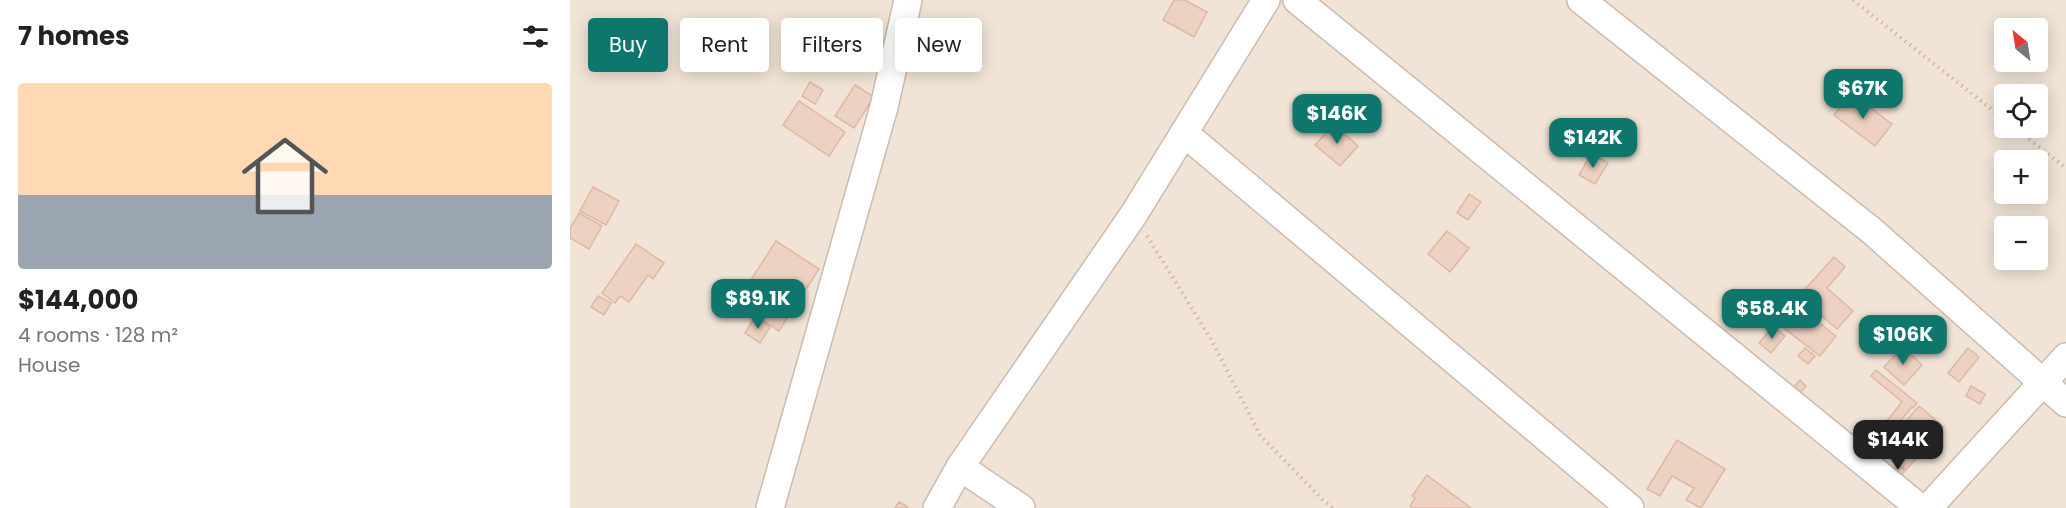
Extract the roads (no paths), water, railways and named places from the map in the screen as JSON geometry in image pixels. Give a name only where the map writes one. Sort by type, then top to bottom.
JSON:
[{"type":"street","points":[[770,508],[884,107],[908,0]]},
{"type":"street","points":[[937,508],[960,467],[1134,214],[1266,0]]},
{"type":"street","points":[[1297,0],[1920,508]]},
{"type":"street","points":[[1581,0],[1872,231],[2066,403]]},
{"type":"street","points":[[1184,133],[1630,508]]},
{"type":"street","points":[[1928,508],[2044,384],[2066,357]]},
{"type":"street","points":[[960,467],[1020,508]]}]
